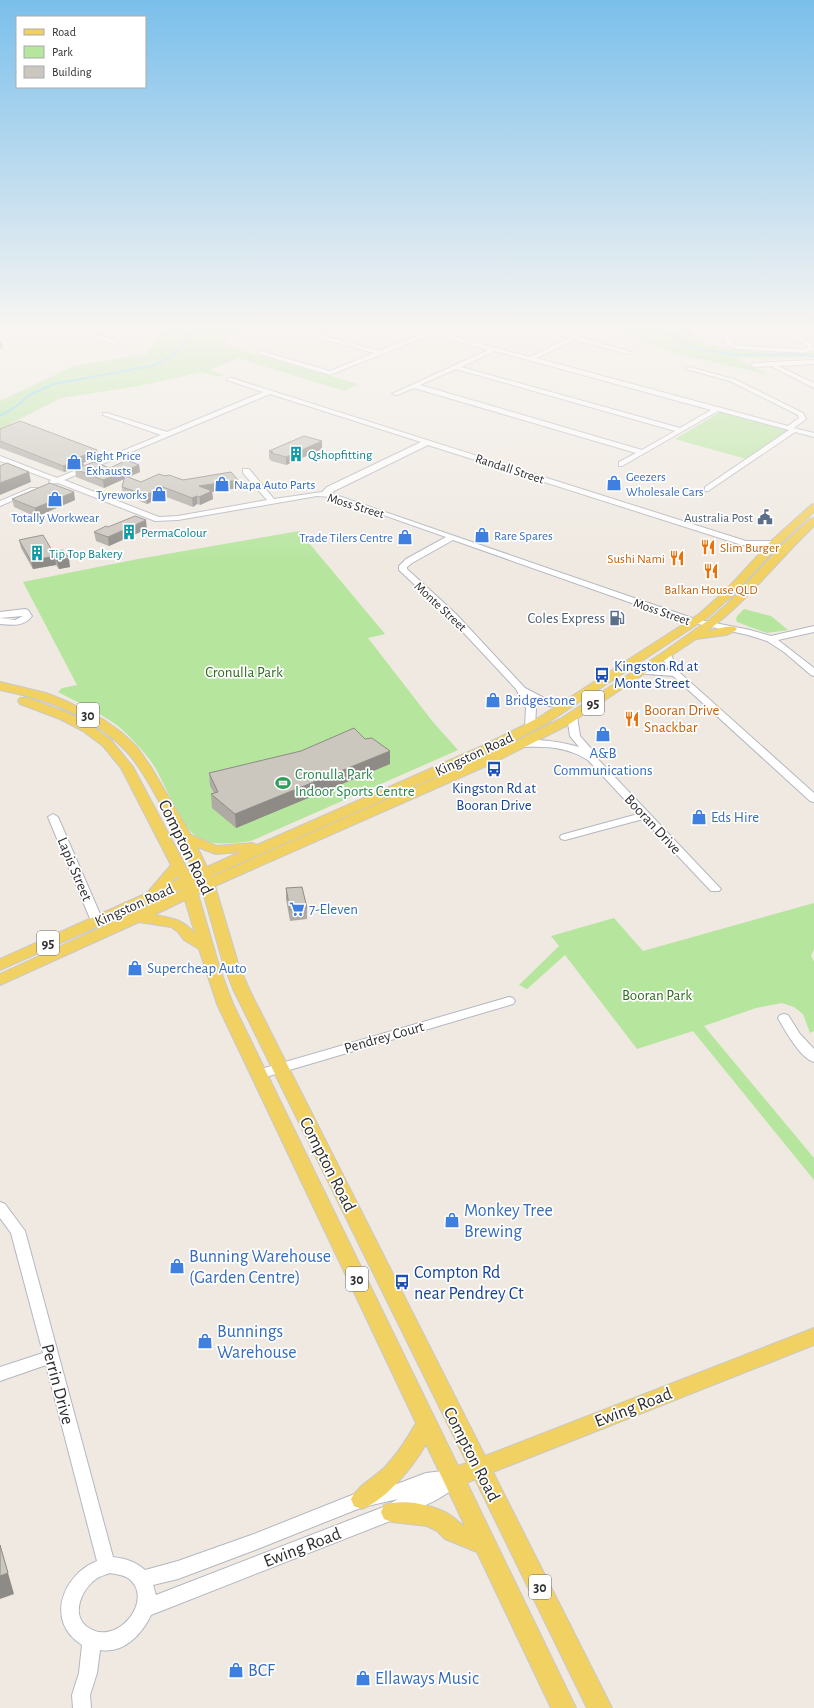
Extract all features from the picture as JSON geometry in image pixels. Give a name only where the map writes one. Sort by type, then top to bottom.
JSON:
[{"type":"main road","name":"Kingston Road","points":[[205,880],[262,847],[487,749],[530,728],[572,703],[695,622],[729,594],[775,543],[814,507]]},
{"type":"main road","name":"Kingston Road","points":[[0,965],[152,897],[188,887],[205,880],[522,744],[572,716],[666,655],[708,625],[723,613],[786,547],[814,521]]},
{"type":"main road","points":[[693,636],[735,630],[723,613]]},
{"type":"main road","name":"Compton Road","points":[[0,686],[35,694],[68,706],[98,721],[128,745],[140,759],[184,837],[205,880],[234,975],[600,1708]]},
{"type":"main road","name":"Compton Road","points":[[0,695],[39,706],[64,716],[87,728],[107,743],[121,758],[132,775],[179,865],[188,887],[212,970],[226,1004],[564,1708]]},
{"type":"main road","points":[[184,837],[216,850],[262,847]]},
{"type":"main road","points":[[152,897],[179,865]]},
{"type":"main road","name":"Kingston Road","points":[[0,980],[137,917],[188,887]]},
{"type":"main road","points":[[137,917],[176,924],[183,929],[189,937],[206,947]]},
{"type":"main road","name":"Ewing Road","points":[[453,1478],[814,1336]]},
{"type":"main road","points":[[362,1499],[391,1475],[405,1460],[427,1424]]},
{"type":"main road","points":[[392,1512],[407,1512],[430,1516],[445,1524],[453,1532],[486,1545]]},
{"type":"street","points":[[0,504],[238,405]]},
{"type":"street","name":"Randall Street","points":[[309,405],[745,543],[764,556]]},
{"type":"street","points":[[479,405],[642,452]]},
{"type":"street","points":[[590,405],[680,430]]},
{"type":"street","points":[[701,405],[814,435]]},
{"type":"street","points":[[708,489],[792,429],[803,419],[801,414],[782,405]]},
{"type":"street","points":[[622,464],[717,409]]},
{"type":"street","points":[[105,414],[166,434]]},
{"type":"street","points":[[324,494],[329,489],[428,442]]},
{"type":"street","name":"Moss Street","points":[[0,458],[152,518],[162,520],[324,494],[333,495],[695,622],[735,630],[770,640]]},
{"type":"street","points":[[246,471],[273,502]]},
{"type":"street","name":"Monte Street","points":[[453,537],[409,561],[403,566],[403,570],[452,615],[520,688],[546,704],[572,703]]},
{"type":"street","name":"Randall Street","points":[[745,543],[775,543]]},
{"type":"street","points":[[0,615],[25,612],[28,616],[25,620],[19,622],[0,621]]},
{"type":"street","points":[[770,640],[814,629]]},
{"type":"street","points":[[770,640],[783,648],[814,673]]},
{"type":"street","points":[[666,655],[676,674],[814,800]]},
{"type":"street","points":[[641,671],[661,671],[676,674]]},
{"type":"street","name":"Monte Street","points":[[520,688],[530,708],[530,728]]},
{"type":"street","name":"Booran Drive","points":[[572,716],[576,736],[592,758],[715,889]]},
{"type":"street","name":"Booran Drive","points":[[522,744],[561,744],[577,749],[592,758]]},
{"type":"street","points":[[565,837],[646,815]]},
{"type":"street","name":"Lapis Street","points":[[53,817],[97,921]]},
{"type":"street","name":"Pendrey Court","points":[[259,1074],[509,1001]]},
{"type":"street","points":[[784,1018],[796,1037],[814,1057]]},
{"type":"street","name":"Perrin Drive","points":[[0,1208],[18,1230],[107,1566]]},
{"type":"street","points":[[0,1374],[51,1357]]},
{"type":"street","name":"Ewing Road","points":[[142,1579],[178,1570],[255,1542],[362,1499],[397,1492],[426,1481],[453,1478]]},
{"type":"street","name":"Ewing Road","points":[[146,1608],[392,1512],[406,1504],[432,1493],[453,1478]]},
{"type":"street","points":[[116,1565],[128,1568],[142,1579],[146,1587],[148,1597],[146,1608],[140,1622],[135,1628],[122,1637],[106,1641],[92,1640],[85,1636],[74,1625],[70,1610],[70,1602],[72,1594],[81,1580],[95,1569],[107,1566],[116,1565]]},
{"type":"street","points":[[82,1708],[81,1695],[88,1673],[92,1640]]},
{"type":"green space","points":[[0,405],[48,405],[0,429]]},
{"type":"green space","points":[[720,412],[790,430],[746,459],[675,439]]},
{"type":"green space","name":"Cronulla Park","points":[[299,531],[385,634],[368,638],[433,722],[458,750],[251,841],[226,844],[208,842],[193,834],[186,825],[153,764],[131,738],[118,726],[107,719],[58,692],[62,688],[77,685],[23,582],[138,559]]},
{"type":"green space","points":[[744,609],[771,616],[788,630],[767,633],[737,622],[737,616]]},
{"type":"green space","name":"Booran Park","points":[[814,903],[814,949],[811,956],[814,961],[814,1031],[810,1033],[803,1014],[794,1007],[782,1003],[756,1008],[704,1026],[814,1158],[814,1180],[693,1031],[637,1049],[565,955],[527,989],[519,985],[559,946],[551,936],[614,918],[643,951]]},
{"type":"building","points":[[20,421],[97,450],[80,457],[83,458],[63,466],[0,441],[0,429]]},
{"type":"building","points":[[304,436],[322,441],[286,457],[271,453],[273,452],[269,451]]},
{"type":"building","points":[[127,460],[139,465],[103,480],[75,469],[94,462],[110,468]]},
{"type":"building","points":[[7,463],[29,472],[0,483],[0,466]]},
{"type":"building","points":[[231,472],[238,480],[199,486],[212,491],[199,497],[197,496],[192,498],[163,487],[146,495],[122,487],[125,476],[141,482],[159,474],[165,476],[169,475],[183,480]]},
{"type":"building","points":[[50,483],[74,492],[35,508],[12,499]]},
{"type":"building","points":[[135,516],[146,520],[108,537],[94,532],[106,526],[108,527]]},
{"type":"building","points":[[43,535],[53,552],[63,550],[69,558],[57,561],[55,556],[31,561],[19,540]]},
{"type":"building","name":"Cronulla Park Indoor Sports Centre","points":[[354,728],[365,739],[372,738],[390,751],[235,814],[211,794],[218,792],[209,773],[301,751]]},
{"type":"building","points":[[302,887],[307,908],[290,910],[286,888]]},
{"type":"building","points":[[0,1545],[8,1573],[0,1576]]},
{"type":"waterway","points":[[0,416],[18,405]]},
{"type":"place","name":"Qshopfitting","points":[[296,454]]},
{"type":"place","name":"Right Price Exhausts","points":[[74,462]]},
{"type":"place","name":"Geezers Wholesale Cars","points":[[614,483]]},
{"type":"place","name":"Napa Auto Parts","points":[[222,484]]},
{"type":"place","name":"Tyreworks","points":[[159,494]]},
{"type":"place","name":"Totally Workwear","points":[[55,499]]},
{"type":"place","name":"Australia Post","points":[[765,517]]},
{"type":"place","name":"PermaColour","points":[[129,532]]},
{"type":"place","name":"Rare Spares","points":[[482,535]]},
{"type":"place","name":"Trade Tilers Centre","points":[[405,537]]},
{"type":"place","name":"Slim Burger","points":[[708,547]]},
{"type":"place","name":"Tip Top Bakery","points":[[37,553]]},
{"type":"place","name":"Sushi Nami","points":[[677,558]]},
{"type":"place","name":"Balkan House QLD","points":[[711,571]]},
{"type":"place","name":"Coles Express","points":[[617,618]]},
{"type":"place","name":"Kingston Rd at Monte Street","points":[[602,675]]},
{"type":"place","name":"Bridgestone","points":[[493,700]]},
{"type":"place","name":"Booran Drive Snackbar","points":[[632,719]]},
{"type":"place","name":"A&B Communications","points":[[603,734]]},
{"type":"place","name":"Kingston Rd at Booran Drive","points":[[494,769]]},
{"type":"place","name":"Cronulla Park Indoor Sports Centre","points":[[283,783]]},
{"type":"place","name":"Eds Hire","points":[[699,817]]},
{"type":"place","name":"7-Eleven","points":[[297,909]]},
{"type":"place","name":"Supercheap Auto","points":[[135,968]]},
{"type":"place","name":"Monkey Tree Brewing","points":[[452,1220]]},
{"type":"place","name":"Bunning Warehouse (Garden Centre)","points":[[177,1266]]},
{"type":"place","name":"Compton Rd near Pendrey Ct","points":[[402,1282]]},
{"type":"place","name":"Bunnings Warehouse","points":[[205,1341]]},
{"type":"place","name":"BCF","points":[[236,1670]]},
{"type":"place","name":"Ellaways Music","points":[[363,1678]]}]
